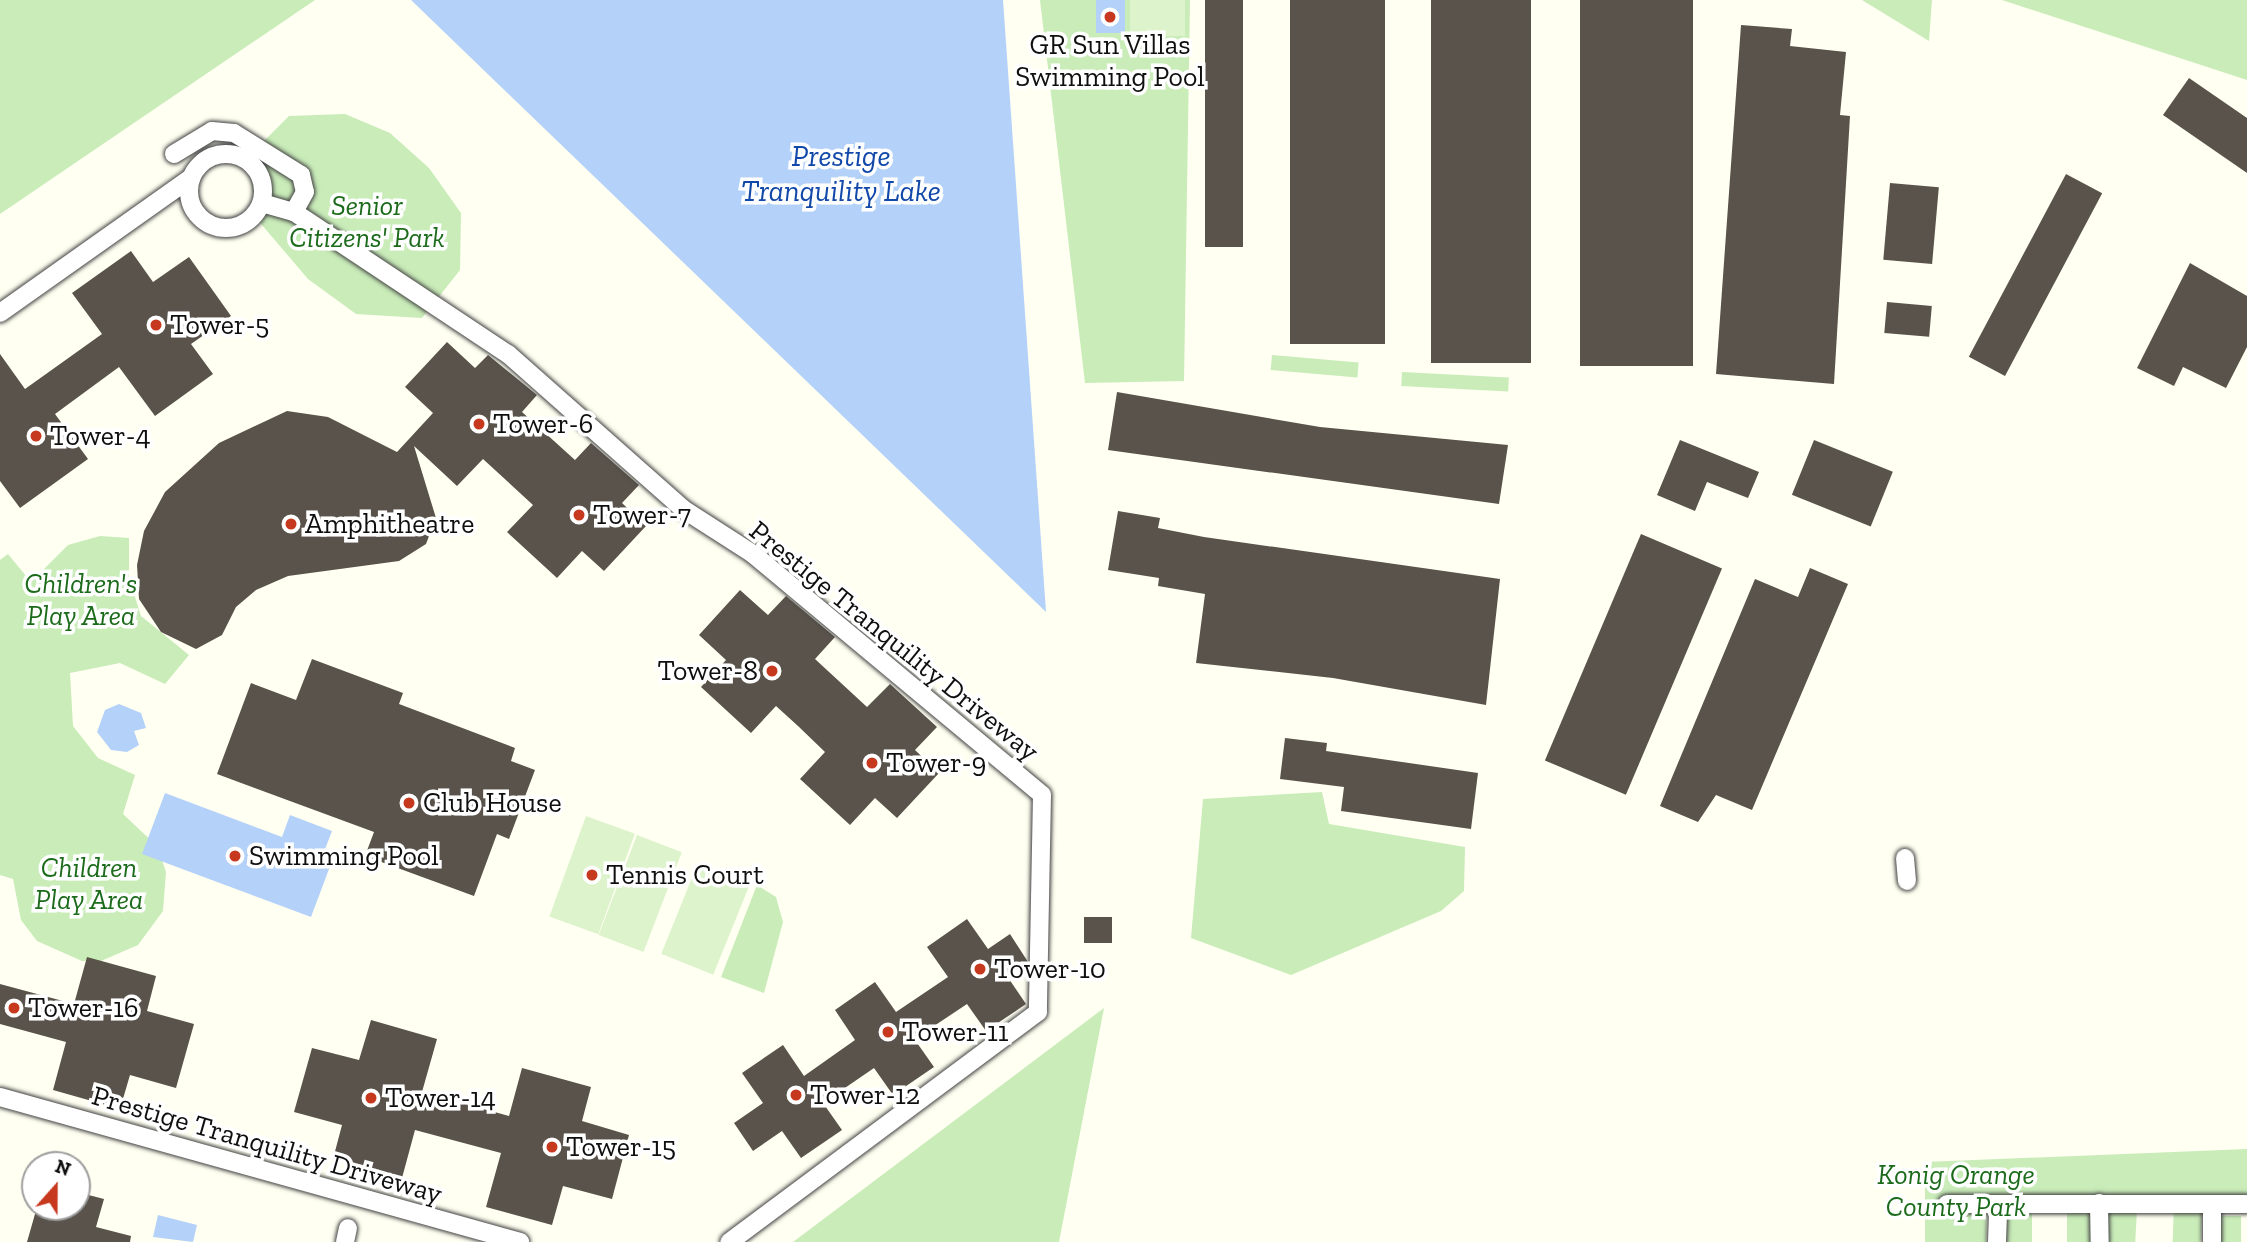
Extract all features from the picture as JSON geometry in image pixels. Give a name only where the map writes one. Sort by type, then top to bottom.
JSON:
[{"type":"street","points":[[174,154],[212,131],[234,133],[301,174],[305,192],[294,212]]},
{"type":"street","points":[[0,313],[191,178],[219,155],[244,159],[261,178],[262,203],[234,228],[209,224],[190,199],[191,178]]},
{"type":"street","name":"Prestige Tranquility Driveway","points":[[262,203],[294,212],[508,354],[683,509],[753,554],[1042,795],[1038,1012],[729,1242]]},
{"type":"street","points":[[1890,870],[1905,858],[1907,881]]},
{"type":"street","name":"Prestige Tranquility Driveway","points":[[0,1097],[520,1242]]},
{"type":"street","points":[[1947,1203],[2247,1204]]},
{"type":"street","points":[[2099,1203],[2100,1242]]},
{"type":"street","points":[[2212,1204],[2212,1242]]},
{"type":"street","points":[[1997,1242],[1998,1205]]},
{"type":"green space","points":[[0,0],[315,0],[0,214]]},
{"type":"green space","points":[[1040,0],[1190,0],[1184,381],[1085,383]]},
{"type":"green space","points":[[1130,0],[1185,0],[1185,36],[1130,36]]},
{"type":"green space","points":[[1862,0],[1932,0],[1929,41]]},
{"type":"green space","points":[[2002,0],[2247,0],[2247,80]]},
{"type":"green space","name":"Senior Citizens' Park","points":[[345,114],[390,133],[429,168],[461,213],[460,270],[422,318],[356,314],[308,279],[256,218],[248,157],[289,116]]},
{"type":"green space","points":[[1272,355],[1359,363],[1357,378],[1271,370]]},
{"type":"green space","points":[[1402,372],[1509,378],[1508,392],[1401,386]]},
{"type":"green space","points":[[100,536],[129,538],[129,578],[141,616],[189,655],[165,684],[120,663],[70,673],[73,726],[98,758],[135,775],[123,814],[157,846],[166,872],[163,911],[138,945],[101,961],[82,961],[37,941],[21,920],[13,879],[0,875],[0,560],[8,554],[31,582],[68,545]]},
{"type":"green space","points":[[1322,792],[1329,824],[1465,847],[1464,891],[1441,911],[1291,975],[1191,938],[1203,799]]},
{"type":"green space","name":"Tennis Court","points":[[586,816],[635,834],[598,934],[549,917]]},
{"type":"green space","points":[[637,835],[682,852],[643,952],[599,935]]},
{"type":"green space","points":[[698,863],[750,884],[713,975],[661,954]]},
{"type":"green space","points":[[757,885],[776,897],[783,922],[764,993],[721,977]]},
{"type":"green space","points":[[1104,1008],[1059,1242],[793,1242]]},
{"type":"green space","name":"Konig Orange County Park","points":[[2247,1149],[2247,1203],[1987,1199],[1986,1242],[1925,1242],[1925,1162]]},
{"type":"green space","points":[[2174,1203],[2202,1204],[2201,1242],[2173,1242]]},
{"type":"green space","points":[[2067,1208],[2093,1208],[2093,1242],[2067,1242]]},
{"type":"green space","points":[[2099,1208],[2137,1210],[2135,1242],[2097,1242]]},
{"type":"green space","points":[[1998,1210],[2032,1210],[2032,1242],[1998,1242]]},
{"type":"green space","points":[[2220,1216],[2241,1216],[2241,1242],[2220,1242]]},
{"type":"water","name":"Prestige Tranquility Lake","points":[[411,0],[1003,0],[1046,612]]},
{"type":"water","name":"GR Sun Villas Swimming Pool","points":[[1096,0],[1125,0],[1125,33],[1096,33]]},
{"type":"water","points":[[119,704],[141,713],[146,728],[134,731],[139,745],[127,752],[111,750],[97,732],[105,710]]},
{"type":"water","name":"Swimming Pool","points":[[165,793],[282,837],[290,815],[332,831],[322,857],[332,861],[311,917],[142,854]]},
{"type":"water","points":[[158,1215],[197,1225],[193,1242],[153,1237]]},
{"type":"building","points":[[1205,0],[1243,0],[1243,247],[1205,247]]},
{"type":"building","points":[[1290,0],[1385,0],[1385,344],[1290,344]]},
{"type":"building","points":[[1431,0],[1531,0],[1531,363],[1431,363]]},
{"type":"building","points":[[1580,0],[1693,0],[1693,366],[1580,366]]},
{"type":"building","points":[[1741,25],[1792,29],[1790,46],[1846,52],[1840,115],[1850,116],[1834,384],[1716,374]]},
{"type":"building","points":[[2189,78],[2247,118],[2247,173],[2163,115]]},
{"type":"building","points":[[2066,174],[2102,193],[2005,376],[1969,357]]},
{"type":"building","points":[[1890,183],[1939,187],[1932,264],[1883,260]]},
{"type":"building","name":"Tower-5","points":[[131,251],[153,282],[189,257],[231,316],[191,344],[213,374],[155,416],[119,367],[55,414],[88,459],[20,508],[0,481],[0,354],[25,389],[102,334],[72,293]]},
{"type":"building","points":[[2190,263],[2247,296],[2247,347],[2226,388],[2183,367],[2174,386],[2137,368]]},
{"type":"building","points":[[1887,302],[1932,306],[1929,337],[1884,333]]},
{"type":"building","name":"Amphitheatre","points":[[447,342],[475,368],[488,355],[537,395],[522,412],[575,460],[591,443],[639,485],[622,503],[646,526],[604,571],[582,551],[557,578],[507,532],[533,505],[483,459],[457,486],[414,446],[436,518],[426,544],[399,561],[288,576],[256,590],[236,607],[222,635],[196,649],[161,632],[139,599],[137,565],[144,531],[165,492],[219,443],[287,411],[328,417],[397,452],[433,413],[405,387]]},
{"type":"building","points":[[1117,392],[1320,427],[1508,445],[1499,504],[1108,450]]},
{"type":"building","points":[[1680,440],[1759,472],[1748,498],[1707,482],[1695,511],[1657,495]]},
{"type":"building","points":[[1814,440],[1893,472],[1871,527],[1792,495]]},
{"type":"building","points":[[1118,511],[1160,518],[1158,528],[1204,537],[1500,579],[1486,705],[1333,678],[1196,663],[1205,594],[1158,586],[1159,578],[1108,570]]},
{"type":"building","points":[[1641,534],[1722,568],[1626,795],[1545,760]]},
{"type":"building","points":[[1810,568],[1848,584],[1752,810],[1716,795],[1698,822],[1660,806],[1755,579],[1798,597]]},
{"type":"building","points":[[740,590],[768,615],[786,596],[835,637],[815,659],[867,707],[890,684],[937,727],[915,750],[939,773],[897,818],[875,798],[850,825],[800,779],[825,752],[798,726],[776,706],[751,733],[701,687],[726,660],[699,635]]},
{"type":"building","name":"Club House","points":[[312,659],[403,693],[399,704],[515,748],[511,761],[535,770],[509,839],[497,834],[474,896],[365,856],[374,832],[217,774],[251,683],[296,700]]},
{"type":"building","points":[[1285,738],[1327,743],[1326,751],[1478,773],[1471,829],[1341,811],[1344,787],[1280,779]]},
{"type":"building","points":[[1084,917],[1112,917],[1112,943],[1084,943]]},
{"type":"building","points":[[967,919],[988,949],[1010,934],[1028,962],[1007,976],[1026,1004],[986,1031],[967,1004],[937,1024],[915,1040],[934,1067],[893,1095],[874,1068],[823,1103],[842,1130],[801,1158],[782,1131],[753,1151],[734,1123],[763,1103],[742,1073],[783,1045],[804,1076],[855,1040],[835,1010],[875,982],[896,1012],[948,977],[927,947]]},
{"type":"building","points":[[87,957],[156,976],[147,1011],[194,1024],[176,1088],[130,1075],[120,1109],[53,1090],[66,1042],[0,1024],[0,984],[74,1004]]},
{"type":"building","points":[[371,1020],[437,1039],[422,1092],[509,1116],[522,1068],[591,1087],[582,1121],[629,1135],[612,1199],[563,1186],[552,1225],[486,1207],[501,1153],[415,1130],[402,1178],[333,1159],[342,1125],[294,1112],[312,1048],[359,1060]]},
{"type":"building","points":[[91,1196],[104,1199],[96,1227],[131,1236],[130,1242],[27,1242],[33,1221],[91,1221]]},
{"type":"place","name":"GR Sun Villas Swimming Pool","points":[[1110,17]]},
{"type":"place","name":"Tower-5","points":[[156,325]]},
{"type":"place","name":"Tower-6","points":[[479,424]]},
{"type":"place","name":"Tower-4","points":[[36,436]]},
{"type":"place","name":"Tower-7","points":[[579,515]]},
{"type":"place","name":"Amphitheatre","points":[[291,524]]},
{"type":"place","name":"Tower-8","points":[[772,671]]},
{"type":"place","name":"Tower-9","points":[[872,763]]},
{"type":"place","name":"Club House","points":[[409,803]]},
{"type":"place","name":"Swimming Pool","points":[[235,856]]},
{"type":"place","name":"Tennis Court","points":[[592,875]]},
{"type":"place","name":"Tower-10","points":[[980,969]]},
{"type":"place","name":"Tower-16","points":[[14,1008]]},
{"type":"place","name":"Tower-11","points":[[888,1032]]},
{"type":"place","name":"Tower-12","points":[[796,1095]]},
{"type":"place","name":"Tower-14","points":[[371,1098]]},
{"type":"place","name":"Tower-15","points":[[552,1147]]},
{"type":"park label","name":"Children's Play Area","points":[[81,600]]},
{"type":"park label","name":"Children Play Area","points":[[89,884]]}]
